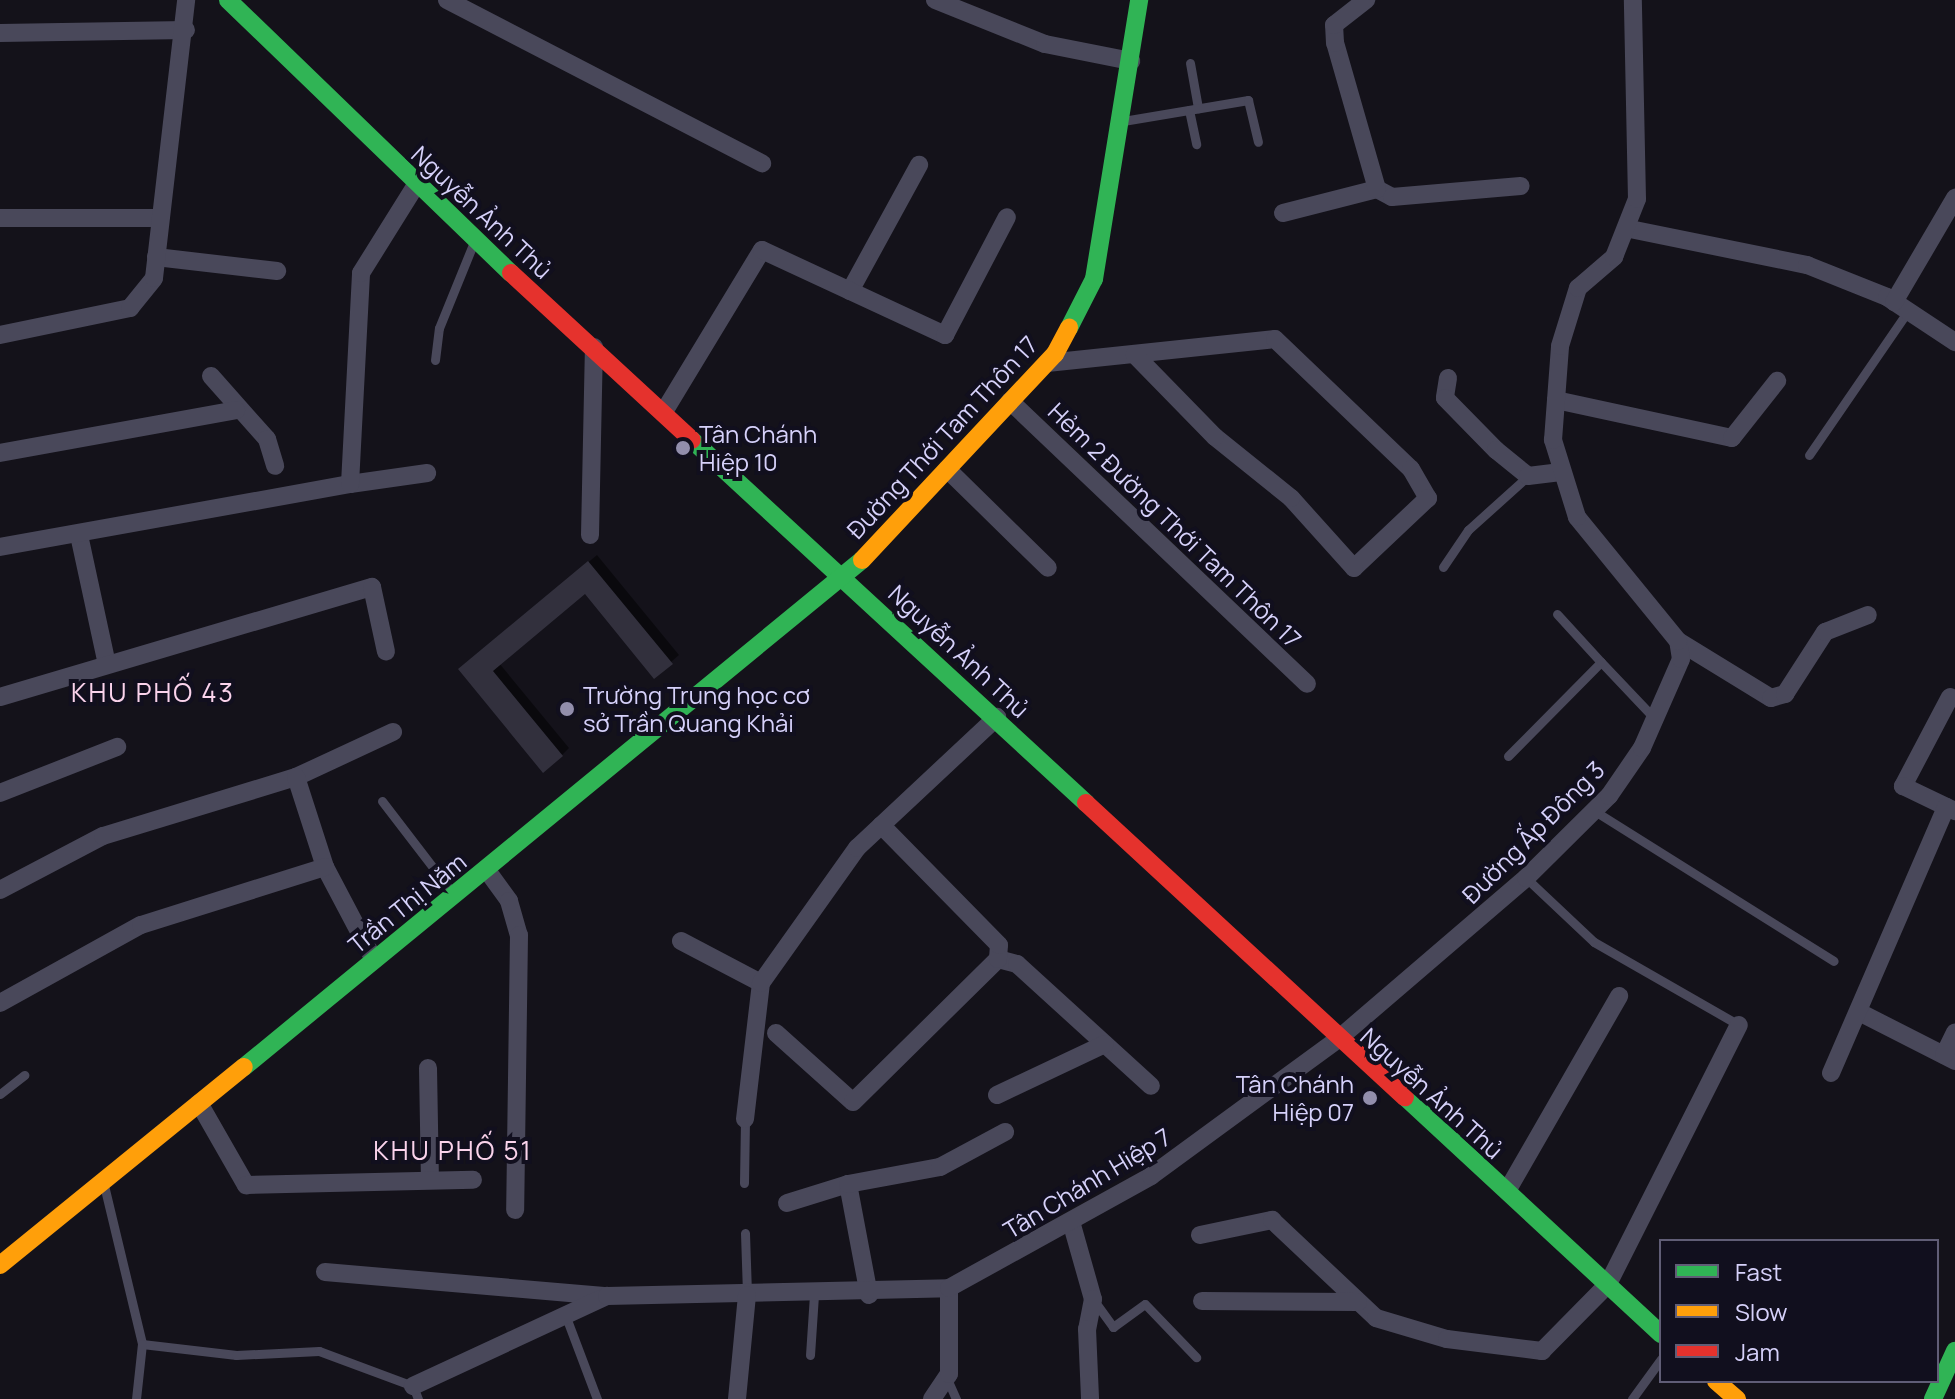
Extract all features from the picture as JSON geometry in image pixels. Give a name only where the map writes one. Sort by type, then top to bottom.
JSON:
[{"type":"main road","name":"Nguyễn Ảnh Thủ","points":[[228,0],[416,185],[997,717],[1337,1040],[1659,1332]]},
{"type":"main road","name":"Đường Thới Tam Thôn 17","points":[[845,578],[1047,363],[1094,279],[1123,121],[1139,0]]},
{"type":"main road","name":"Trần Thị Năm","points":[[1,1261],[845,578]]},
{"type":"main road","points":[[1933,1399],[1955,1351]]},
{"type":"main road","points":[[1718,1383],[1737,1399]]},
{"type":"street","points":[[0,335],[130,308],[154,278],[158,218],[186,30],[186,0]]},
{"type":"street","points":[[447,0],[762,163]]},
{"type":"street","points":[[935,0],[1045,44],[1131,61]]},
{"type":"street","points":[[1366,0],[1334,25],[1335,43],[1377,189]]},
{"type":"street","points":[[1633,0],[1637,199],[1630,229],[1614,257],[1578,288],[1560,346],[1556,400],[1559,472],[1577,517],[1608,563],[1678,641],[1771,698],[1785,694],[1825,632],[1868,615]]},
{"type":"street","points":[[0,33],[186,30]]},
{"type":"street","points":[[850,291],[919,165]]},
{"type":"street","points":[[350,484],[361,273],[416,185]]},
{"type":"street","points":[[1283,213],[1377,189],[1392,197],[1521,186]]},
{"type":"street","points":[[1901,306],[1955,198]]},
{"type":"street","points":[[665,410],[762,250],[945,335],[1007,217]]},
{"type":"street","points":[[0,218],[158,218]]},
{"type":"street","points":[[1630,229],[1807,265],[1901,306],[1955,342]]},
{"type":"street","points":[[156,257],[277,271]]},
{"type":"street","points":[[1047,363],[1275,339],[1411,469],[1428,498],[1354,568],[1291,498],[1215,437],[1135,355]]},
{"type":"street","points":[[590,535],[594,347]]},
{"type":"street","points":[[211,376],[236,410],[267,439],[275,466]]},
{"type":"street","points":[[1448,378],[1445,398],[1528,476],[1559,472]]},
{"type":"street","points":[[1556,400],[1732,438],[1777,381]]},
{"type":"street","name":"Hẻm 2 Đường Thới Tam Thôn 17","points":[[1010,401],[1307,684]]},
{"type":"street","points":[[0,453],[236,410]]},
{"type":"street","points":[[947,469],[1048,568]]},
{"type":"street","points":[[0,547],[427,473]]},
{"type":"street","points":[[79,535],[107,664]]},
{"type":"street","points":[[0,697],[372,587],[386,652]]},
{"type":"street","name":"Đường Ấp Đông 3","points":[[1337,1040],[1526,878],[1593,810],[1642,748],[1681,659],[1678,641]]},
{"type":"street","points":[[1831,1073],[1951,809],[1903,786],[1950,697]]},
{"type":"street","points":[[745,1119],[761,983],[815,900],[881,825],[997,717]]},
{"type":"street","points":[[0,890],[103,836],[296,777],[393,732]]},
{"type":"street","points":[[0,793],[117,747]]},
{"type":"street","points":[[296,777],[325,867],[374,960]]},
{"type":"street","points":[[776,1033],[853,1102],[998,959],[999,945],[881,825]]},
{"type":"street","points":[[0,1003],[141,925],[325,867]]},
{"type":"street","points":[[486,869],[509,901],[519,935],[515,1210]]},
{"type":"street","points":[[681,941],[761,983]]},
{"type":"street","points":[[998,959],[1017,964],[1151,1086]]},
{"type":"street","points":[[1507,1191],[1619,996]]},
{"type":"street","points":[[1859,1012],[1950,1058],[1955,1032]]},
{"type":"street","points":[[1200,1235],[1272,1220],[1376,1318],[1447,1339],[1542,1351],[1608,1284],[1739,1025]]},
{"type":"street","name":"Tân Chánh Hiệp 7","points":[[949,1288],[1072,1225],[1229,1124],[1337,1040]]},
{"type":"street","points":[[997,1095],[1105,1044]]},
{"type":"street","points":[[428,1068],[430,1180]]},
{"type":"street","points":[[199,1103],[246,1185],[473,1180]]},
{"type":"street","points":[[787,1203],[848,1184],[940,1167],[1005,1132]]},
{"type":"street","points":[[848,1184],[869,1295]]},
{"type":"street","points":[[1072,1225],[1093,1299],[1087,1329],[1090,1399]]},
{"type":"street","points":[[325,1272],[607,1296],[869,1295],[949,1288],[948,1381],[932,1399]]},
{"type":"street","points":[[737,1399],[747,1295]]},
{"type":"street","points":[[416,1393],[607,1296]]},
{"type":"street","points":[[1202,1301],[1358,1302]]},
{"type":"lane","points":[[1190,63],[1196,144]]},
{"type":"lane","points":[[1123,121],[1248,100],[1258,142]]},
{"type":"lane","points":[[435,360],[439,328],[476,239]]},
{"type":"lane","points":[[1809,455],[1901,306]]},
{"type":"lane","points":[[1443,567],[1468,530],[1528,476]]},
{"type":"lane","points":[[1557,614],[1655,719]]},
{"type":"lane","points":[[1508,756],[1601,662]]},
{"type":"lane","points":[[382,801],[454,895]]},
{"type":"lane","points":[[1593,810],[1834,961]]},
{"type":"lane","points":[[1526,878],[1594,942],[1739,1025]]},
{"type":"lane","points":[[0,1094],[24,1075]]},
{"type":"lane","points":[[744,1183],[745,1119]]},
{"type":"lane","points":[[103,1181],[142,1344],[136,1399]]},
{"type":"lane","points":[[745,1233],[747,1295]]},
{"type":"lane","points":[[810,1355],[814,1295]]},
{"type":"lane","points":[[1093,1299],[1113,1327],[1145,1304],[1196,1357]]},
{"type":"lane","points":[[566,1317],[597,1399]]},
{"type":"lane","points":[[142,1344],[236,1355],[319,1351],[416,1393]]},
{"type":"lane","points":[[1632,1399],[1659,1362]]},
{"type":"lane","points":[[948,1381],[956,1399]]},
{"type":"building","points":[[588,561],[673,664],[654,679],[585,594],[493,671],[563,756],[543,773],[458,669]]},
{"type":"traffic: fast","points":[[228,0],[511,273]]},
{"type":"traffic: fast","points":[[1069,328],[1094,279],[1139,0]]},
{"type":"traffic: fast","points":[[692,440],[1086,803]]},
{"type":"traffic: fast","points":[[244,1067],[862,560]]},
{"type":"traffic: fast","points":[[1405,1097],[1659,1332]]},
{"type":"traffic: fast","points":[[1933,1399],[1955,1351]]},
{"type":"traffic: slow","points":[[862,560],[1055,354],[1069,328]]},
{"type":"traffic: slow","points":[[0,1265],[244,1067]]},
{"type":"traffic: slow","points":[[1718,1383],[1737,1399]]},
{"type":"traffic: jam","points":[[511,273],[692,440]]},
{"type":"traffic: jam","points":[[1086,803],[1405,1097]]},
{"type":"place","name":"Tân Chánh Hiệp 10","points":[[683,448]]},
{"type":"place","name":"Trường Trung học cơ sở Trần Quang Khải","points":[[567,709]]},
{"type":"place","name":"Tân Chánh Hiệp 07","points":[[1370,1098]]},
{"type":"district","name":"KHU PHỐ 43","points":[[153,693]]},
{"type":"district","name":"KHU PHỐ 51","points":[[453,1151]]}]
